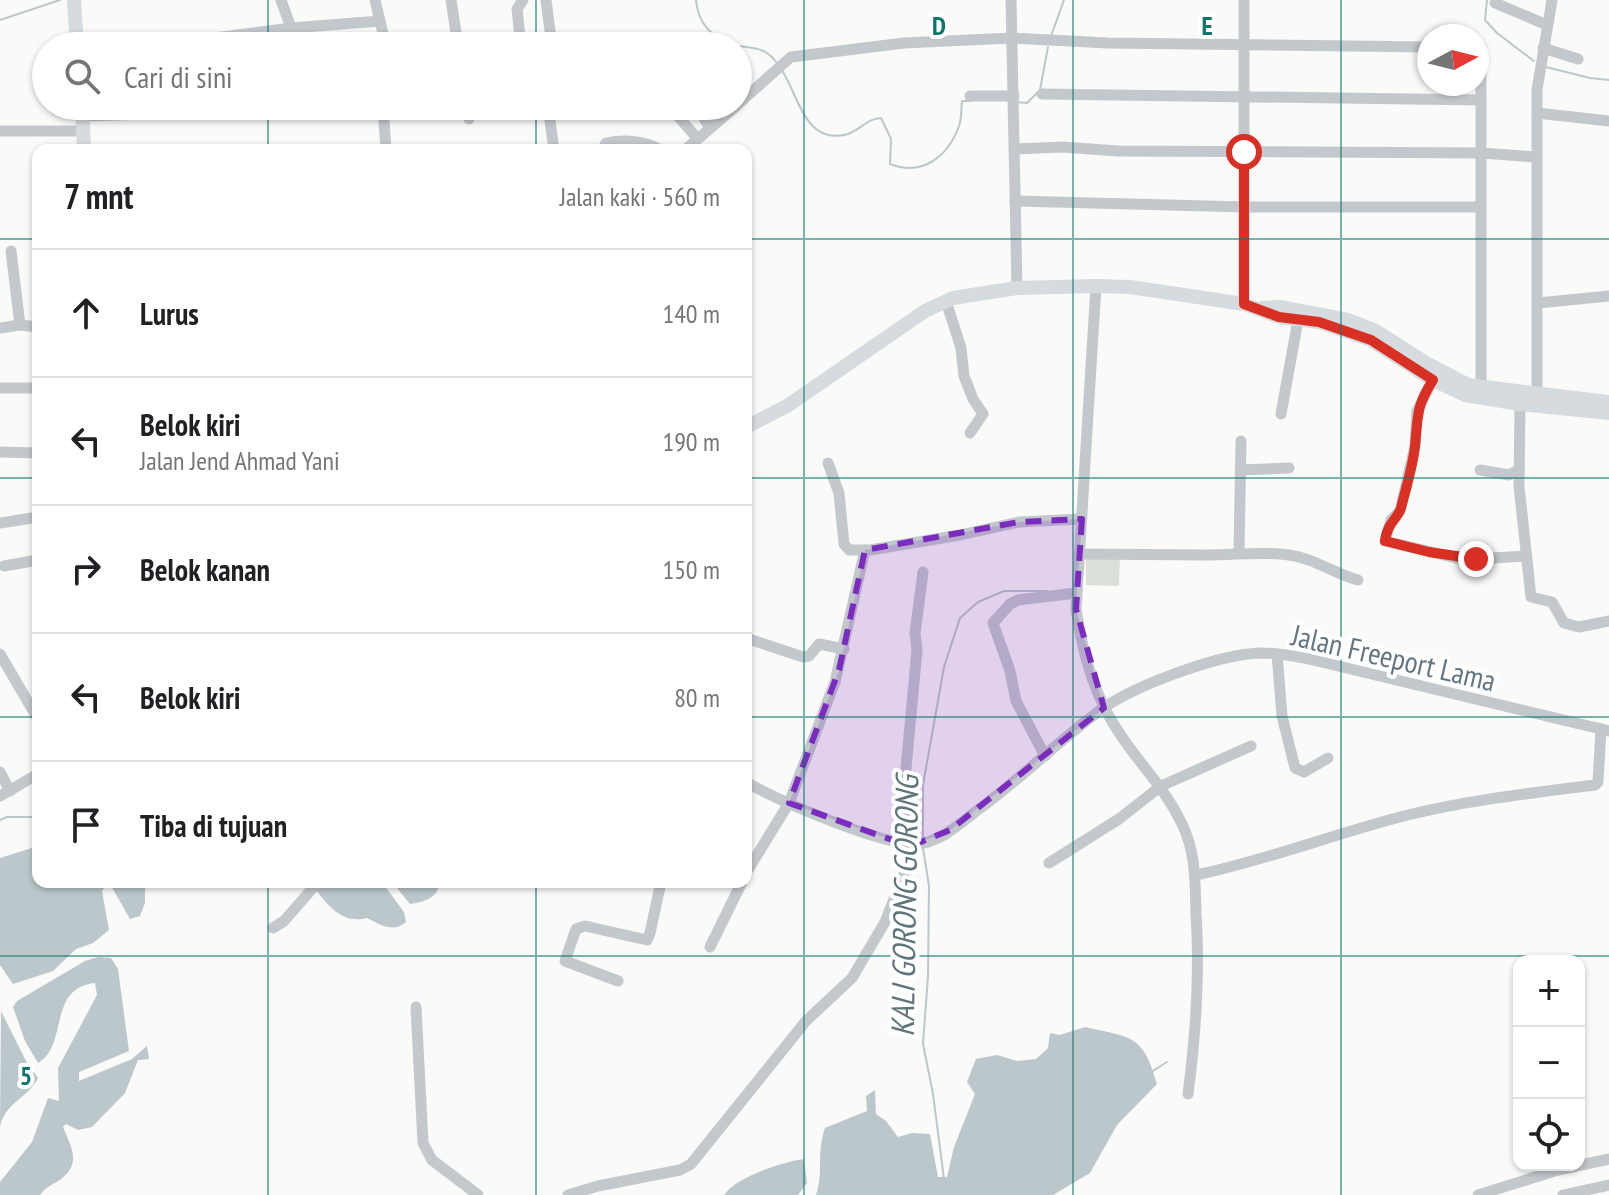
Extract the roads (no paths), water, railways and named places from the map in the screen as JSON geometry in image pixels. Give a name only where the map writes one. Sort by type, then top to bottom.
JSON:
[{"type":"main road","points":[[74,0],[76,32]]},
{"type":"main road","points":[[82,120],[84,144]]},
{"type":"main road","points":[[752,424],[787,406],[898,329],[946,301],[979,292],[1017,288],[1096,286],[1130,287],[1250,306],[1280,307],[1348,320],[1374,330],[1446,375],[1481,392],[1520,404],[1609,413]]},
{"type":"main road","points":[[1250,306],[1279,317],[1319,322],[1371,340],[1433,380],[1465,395],[1481,392],[1537,393],[1609,402]]},
{"type":"street","points":[[281,0],[291,28]]},
{"type":"street","points":[[375,0],[383,32]]},
{"type":"street","points":[[451,0],[456,32]]},
{"type":"street","points":[[519,32],[517,9],[523,0]]},
{"type":"street","points":[[546,0],[550,32]]},
{"type":"street","points":[[1011,0],[1017,288]]},
{"type":"street","points":[[1244,0],[1245,207],[1250,306]]},
{"type":"street","points":[[1537,393],[1537,113],[1543,48],[1552,0]]},
{"type":"street","points":[[1495,3],[1547,25]]},
{"type":"street","points":[[260,32],[380,21]]},
{"type":"street","points":[[752,92],[791,57],[904,43],[1012,38],[1417,47]]},
{"type":"street","points":[[1543,48],[1578,59]]},
{"type":"street","points":[[1042,94],[1481,100]]},
{"type":"street","points":[[970,96],[1014,100]]},
{"type":"street","points":[[1481,96],[1481,392]]},
{"type":"street","points":[[1537,113],[1609,121]]},
{"type":"street","points":[[0,131],[64,120]]},
{"type":"street","points":[[384,120],[386,144]]},
{"type":"street","points":[[550,120],[553,144]]},
{"type":"street","points":[[681,120],[697,138]]},
{"type":"street","points":[[705,120],[710,127]]},
{"type":"street","points":[[691,144],[719,120]]},
{"type":"street","points":[[606,144],[621,141],[651,144]]},
{"type":"street","points":[[1015,149],[1062,147],[1118,151],[1481,153],[1536,157]]},
{"type":"street","points":[[1015,201],[1245,207],[1481,207]]},
{"type":"street","points":[[11,251],[20,325]]},
{"type":"street","points":[[1096,286],[1076,590],[1079,632],[1104,708],[1133,753],[1161,786],[1182,823],[1195,866],[1199,982],[1188,1094]]},
{"type":"street","points":[[1538,303],[1609,296]]},
{"type":"street","points":[[946,301],[961,348],[964,376],[983,414],[970,433]]},
{"type":"street","points":[[1281,414],[1298,320]]},
{"type":"street","points":[[0,328],[32,326]]},
{"type":"street","points":[[1433,380],[1420,403],[1415,446],[1400,511],[1391,520],[1385,541],[1456,558],[1526,556]]},
{"type":"street","points":[[0,388],[32,388]]},
{"type":"street","points":[[1520,404],[1519,470],[1531,597],[1552,602],[1560,619],[1579,627],[1609,621]]},
{"type":"street","points":[[1239,552],[1241,441]]},
{"type":"street","points":[[0,452],[32,453]]},
{"type":"street","points":[[828,463],[839,493],[846,548],[865,550],[1019,522],[1082,519]]},
{"type":"street","points":[[1241,470],[1289,468]]},
{"type":"street","points":[[1480,470],[1509,475],[1519,470]]},
{"type":"street","points":[[0,523],[32,518]]},
{"type":"street","points":[[752,863],[789,803],[835,682],[865,550]]},
{"type":"street","points":[[1079,554],[1213,555],[1239,552],[1301,557],[1358,580]]},
{"type":"street","points":[[4,566],[32,561]]},
{"type":"street","points":[[568,1195],[598,1186],[668,1174],[691,1164],[806,1021],[842,989],[863,962],[885,922],[909,864],[912,843],[903,801],[917,650],[915,633],[923,572]]},
{"type":"street","points":[[1045,756],[1016,701],[1011,675],[993,623],[1013,602],[1076,590]]},
{"type":"street","points":[[752,640],[803,657],[809,656],[819,644],[844,649]]},
{"type":"street","points":[[0,654],[32,709]]},
{"type":"street","points":[[1277,654],[1282,716],[1295,768],[1304,772],[1328,758]]},
{"type":"street","name":"Jalan Freeport Lama","points":[[912,843],[933,840],[950,830],[1104,708],[1136,690],[1242,655],[1277,654],[1309,659],[1605,730]]},
{"type":"street","points":[[1195,866],[1242,865],[1405,816],[1535,792],[1595,785],[1605,730]]},
{"type":"street","points":[[1049,863],[1119,819],[1161,786],[1251,746]]},
{"type":"street","points":[[0,772],[5,794],[32,778]]},
{"type":"street","points":[[752,785],[860,831],[912,843]]},
{"type":"street","points":[[273,928],[313,888]]},
{"type":"street","points":[[618,981],[565,961],[576,929],[585,926],[647,940],[660,888]]},
{"type":"street","points":[[710,947],[739,888]]},
{"type":"street","points":[[416,1007],[423,1143],[432,1160],[478,1195]]},
{"type":"street","points":[[1478,1195],[1558,1170],[1609,1159]]},
{"type":"street","points":[[1563,1195],[1609,1185]]},
{"type":"waterway","points":[[0,20],[60,0]]},
{"type":"waterway","points":[[696,0],[703,23],[712,32]]},
{"type":"waterway","points":[[1051,36],[1064,0]]},
{"type":"waterway","points":[[1487,0],[1485,20],[1534,61]]},
{"type":"waterway","points":[[1016,102],[1027,103],[1040,90],[1048,47]]},
{"type":"waterway","points":[[752,48],[765,52],[777,63]]},
{"type":"waterway","points":[[1546,67],[1609,80]]},
{"type":"waterway","points":[[783,72],[806,117],[822,133],[834,136],[848,134],[881,118],[891,139],[890,164],[902,167],[923,166],[941,155],[959,126],[962,101],[970,101]]},
{"type":"waterway","name":"KALI GORONG GORONG","points":[[923,837],[923,785],[944,667],[960,618],[978,602],[1004,591],[1047,591]]},
{"type":"waterway","points":[[0,820],[32,817]]},
{"type":"waterway","name":"KALI GORONG GORONG","points":[[923,848],[929,886],[928,976],[923,1044],[944,1179]]},
{"type":"waterway","points":[[1151,1072],[1167,1062]]}]
